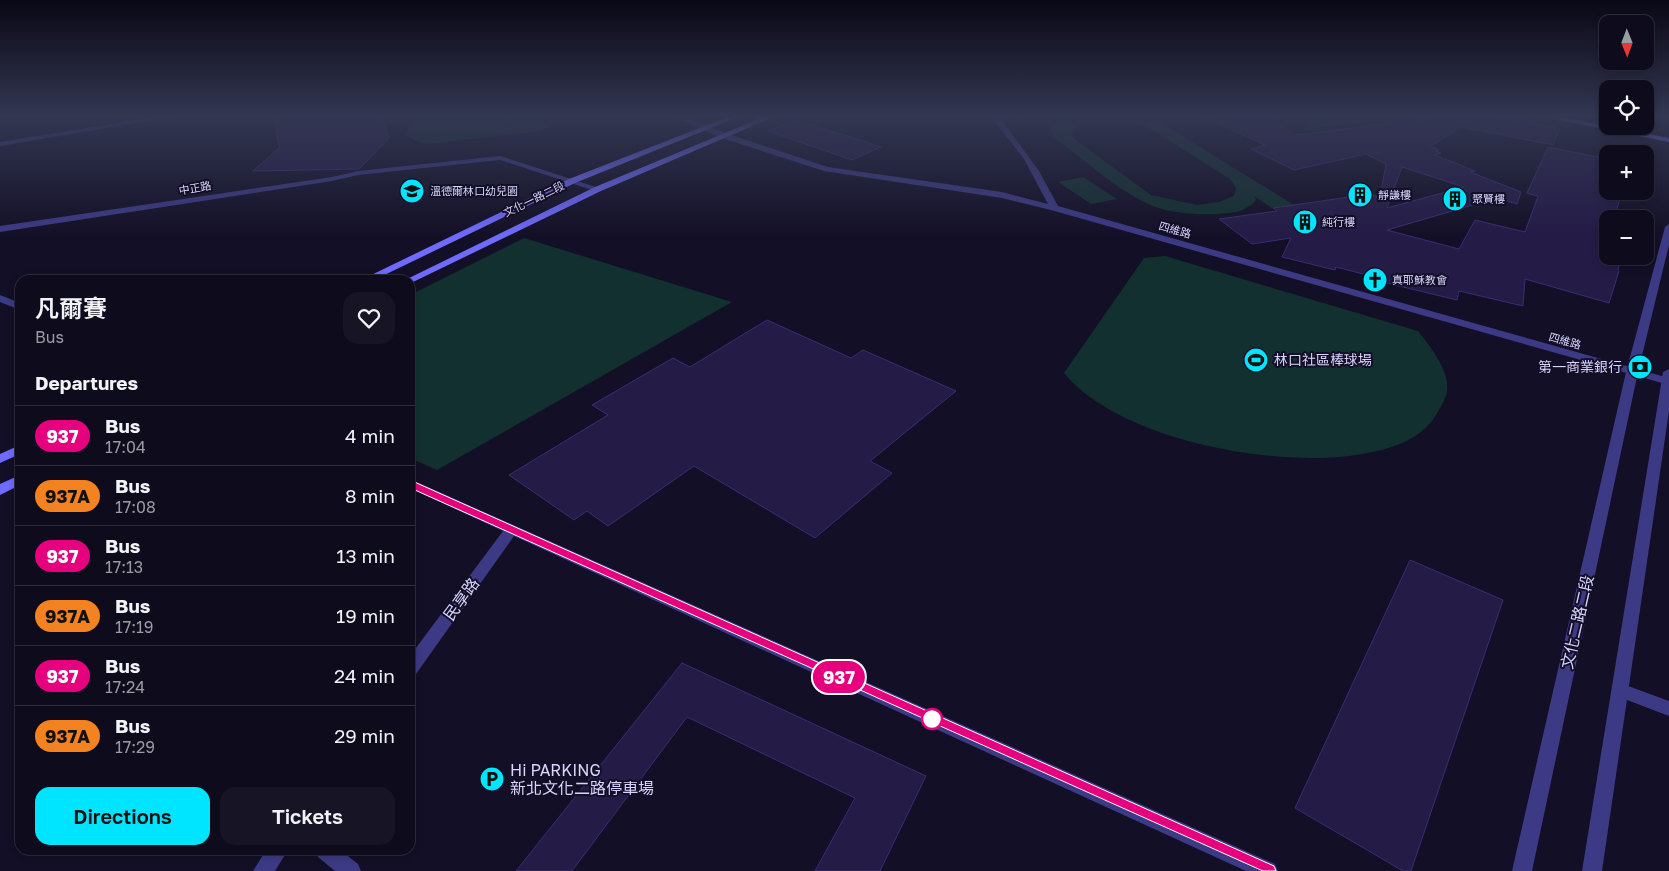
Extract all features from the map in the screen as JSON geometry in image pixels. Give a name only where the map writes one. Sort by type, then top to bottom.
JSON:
[{"type":"main road","name":"文化一路二段","points":[[376,275],[572,181],[636,156]]},
{"type":"main road","name":"文化一路二段","points":[[415,278],[598,189],[675,156]]},
{"type":"main road","points":[[0,459],[15,452]]},
{"type":"main road","points":[[0,490],[15,482]]},
{"type":"street","name":"四維路","points":[[786,156],[827,169],[1002,195],[1054,208],[1632,372],[1668,378]]},
{"type":"street","points":[[1025,156],[1047,189],[1054,208]]},
{"type":"street","name":"中正路","points":[[0,229],[332,179],[358,173],[479,159],[500,158],[598,189]]},
{"type":"street","name":"文化二路二段","points":[[1522,871],[1632,372],[1669,227]]},
{"type":"street","points":[[0,298],[15,305]]},
{"type":"street","points":[[1592,871],[1668,378]]},
{"type":"street","points":[[415,485],[1268,871]]},
{"type":"street","name":"民享路","points":[[415,662],[512,529]]},
{"type":"street","points":[[1620,690],[1669,709]]},
{"type":"street","points":[[263,871],[274,855]]},
{"type":"street","points":[[331,855],[352,871]]},
{"type":"green space","points":[[1077,156],[1097,156],[1151,195],[1197,205],[1219,202],[1234,196],[1236,188],[1230,179],[1193,156],[1214,156],[1294,205],[1272,208],[1254,196],[1256,200],[1248,207],[1228,213],[1208,214],[1169,211],[1131,195]]},
{"type":"green space","points":[[1083,177],[1117,199],[1091,204],[1058,182]]},
{"type":"green space","points":[[524,238],[732,302],[437,470],[415,460],[415,292]]},
{"type":"green space","name":"林口社區棒球場","points":[[1165,256],[1418,331],[1438,359],[1445,375],[1447,391],[1443,403],[1436,415],[1422,431],[1404,442],[1373,452],[1327,458],[1246,453],[1202,445],[1161,432],[1122,416],[1089,397],[1064,373],[1144,258]]},
{"type":"building","points":[[270,156],[372,156],[359,169],[253,171]]},
{"type":"building","points":[[839,156],[862,156],[852,160]]},
{"type":"building","points":[[1265,156],[1359,156],[1294,170]]},
{"type":"building","points":[[1369,156],[1437,156],[1475,171],[1470,172],[1521,192],[1517,204],[1497,198],[1387,230],[1459,249],[1475,220],[1525,232],[1538,196],[1527,193],[1544,156],[1599,157],[1599,200],[1620,200],[1617,210],[1599,210],[1599,265],[1619,265],[1609,303],[1525,279],[1523,306],[1459,291],[1457,300],[1370,279],[1371,276],[1336,267],[1335,270],[1282,257],[1291,238],[1252,244],[1219,219],[1277,211],[1273,208],[1370,194],[1380,197],[1386,164]],"holes":[[[1402,167],[1464,187],[1387,208]]]},
{"type":"building","points":[[767,320],[851,358],[863,350],[956,391],[870,461],[892,473],[815,538],[694,466],[608,526],[587,511],[574,520],[509,475],[608,415],[592,405],[673,358],[690,367]]},
{"type":"building","points":[[1410,560],[1503,600],[1411,871],[1403,871],[1295,808]]},
{"type":"building","points":[[682,663],[926,776],[880,871],[815,871],[855,798],[687,717],[572,871],[516,871]]},
{"type":"bus line","name":"937","points":[[415,485],[1268,871]]},
{"type":"place","name":"溫德爾林口幼兒園","points":[[412,191]]},
{"type":"place","name":"靜謙樓","points":[[1360,195]]},
{"type":"place","name":"聚賢樓","points":[[1455,199]]},
{"type":"place","name":"純行樓","points":[[1305,222]]},
{"type":"place","name":"真耶穌教會","points":[[1375,280]]},
{"type":"place","name":"林口社區棒球場","points":[[1256,360]]},
{"type":"place","name":"第一商業銀行","points":[[1640,367]]},
{"type":"place","name":"Hi PARKING 新北文化二路停車場","points":[[492,779]]}]
